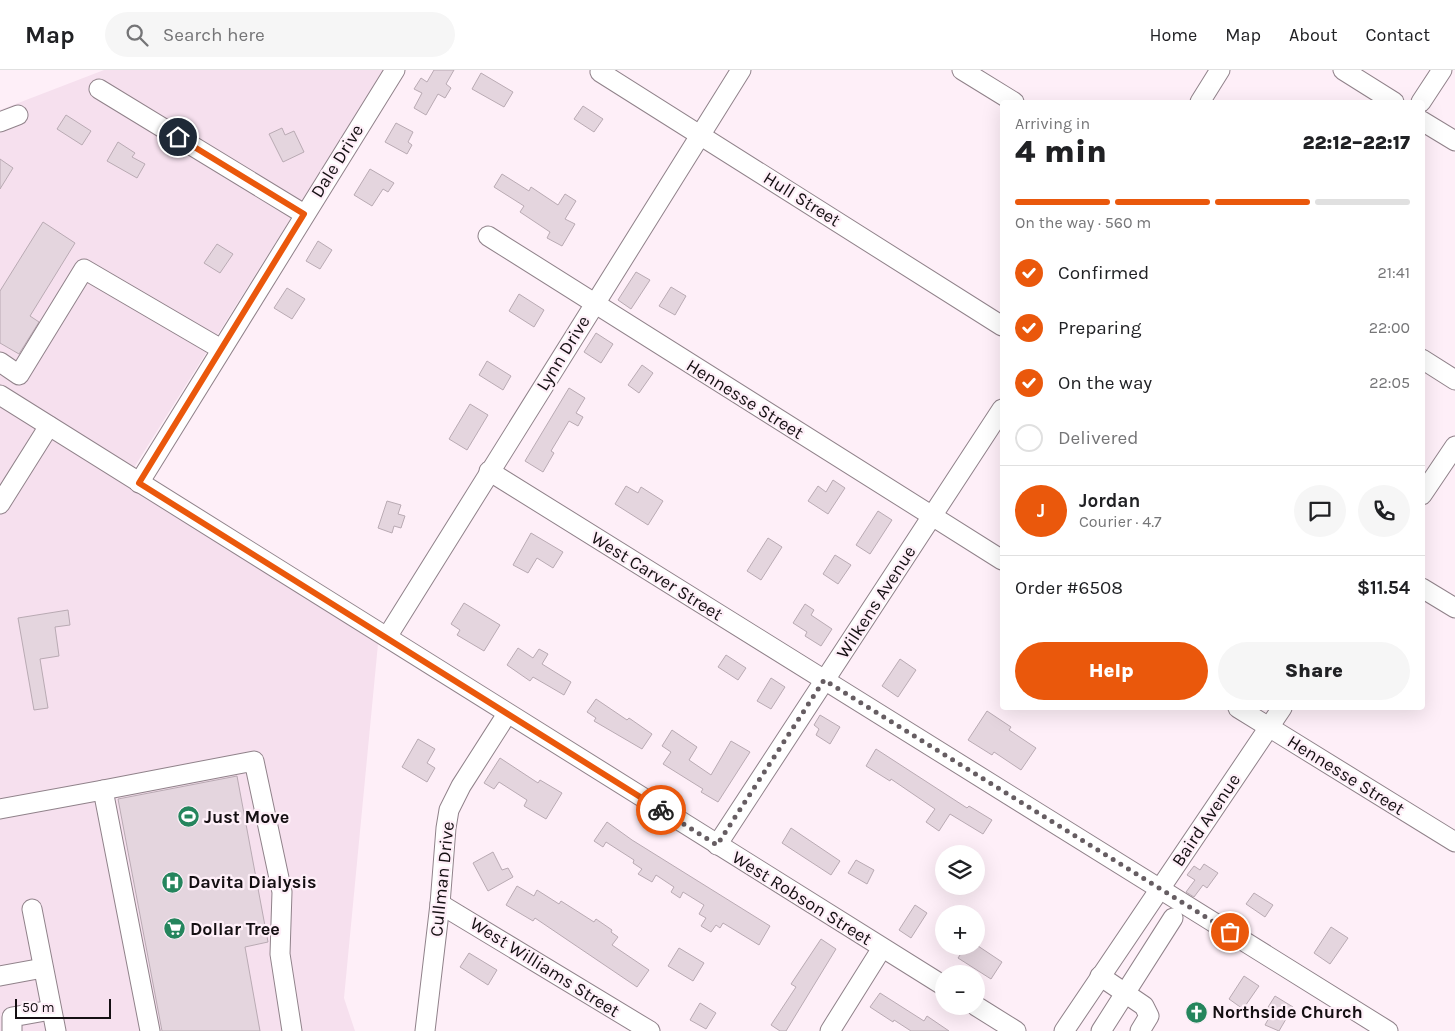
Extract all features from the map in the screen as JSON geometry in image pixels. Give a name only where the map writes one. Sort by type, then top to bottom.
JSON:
[{"type":"street","name":"Dale Drive","points":[[139,483],[395,70]]},
{"type":"street","name":"Lynn Drive","points":[[387,637],[741,70]]},
{"type":"street","points":[[962,70],[1011,100]]},
{"type":"street","points":[[1201,100],[1220,70]]},
{"type":"street","points":[[1343,70],[1391,100]]},
{"type":"street","points":[[1422,100],[1442,70]]},
{"type":"street","name":"Hull Street","points":[[600,72],[1000,325]]},
{"type":"street","points":[[99,89],[304,214]]},
{"type":"street","points":[[0,122],[18,115]]},
{"type":"street","points":[[1425,123],[1455,141]]},
{"type":"street","name":"Hennesse Street","points":[[488,236],[1000,559]]},
{"type":"street","points":[[0,396],[19,375],[84,269],[221,350]]},
{"type":"street","points":[[1425,361],[1455,380]]},
{"type":"street","points":[[0,362],[19,375]]},
{"type":"street","name":"West Robson Street","points":[[0,396],[935,980]]},
{"type":"street","name":"Wilkens Avenue","points":[[717,845],[1000,413]]},
{"type":"street","points":[[0,504],[49,426]]},
{"type":"street","points":[[1425,491],[1455,446]]},
{"type":"street","name":"West Carver Street","points":[[489,472],[1388,1031]]},
{"type":"street","points":[[1425,590],[1455,608]]},
{"type":"street","name":"Hennesse Street","points":[[1241,710],[1455,842]]},
{"type":"street","name":"Baird Avenue","points":[[1064,1031],[1281,710]]},
{"type":"street","name":"Cullman Drive","points":[[425,1031],[440,904],[446,828],[450,810],[461,786],[507,714]]},
{"type":"street","points":[[0,808],[254,761],[282,892],[280,954],[292,1031]]},
{"type":"street","points":[[103,790],[150,1031]]},
{"type":"street","name":"West Williams Street","points":[[440,904],[650,1031]]},
{"type":"street","points":[[32,909],[56,1031]]},
{"type":"street","points":[[1101,1031],[1174,918]]},
{"type":"street","points":[[1131,931],[1155,946]]},
{"type":"street","points":[[830,1031],[882,948]]},
{"type":"street","points":[[0,976],[43,968]]},
{"type":"street","points":[[1100,976],[1144,1006],[1147,1026]]},
{"type":"street","points":[[12,1024],[51,1010]]},
{"type":"street","points":[[985,1012],[1016,1031]]},
{"type":"shaded area","points":[[104,70],[384,70],[125,482],[378,644],[344,998],[355,1031],[0,1031],[0,110]]},
{"type":"building","points":[[434,70],[454,70],[446,84],[451,88],[445,98],[438,94],[426,115],[414,108],[422,93],[414,89],[421,78],[427,82]]},
{"type":"building","points":[[481,73],[513,92],[504,107],[472,89]]},
{"type":"building","points":[[583,106],[603,119],[594,132],[574,119]]},
{"type":"building","points":[[66,115],[91,131],[82,145],[57,129]]},
{"type":"building","points":[[396,123],[413,132],[408,142],[412,145],[407,154],[385,142]]},
{"type":"building","points":[[282,128],[285,135],[294,131],[304,152],[283,162],[269,134]]},
{"type":"building","points":[[118,142],[135,153],[132,157],[145,164],[137,178],[107,161]]},
{"type":"building","points":[[0,159],[13,168],[0,189]]},
{"type":"building","points":[[370,169],[394,183],[388,192],[383,189],[372,206],[354,195]]},
{"type":"building","points":[[502,174],[529,191],[531,187],[558,205],[565,194],[576,201],[565,219],[575,224],[562,246],[547,238],[550,232],[520,212],[524,206],[494,187]]},
{"type":"building","points":[[43,222],[75,243],[30,316],[39,322],[19,354],[0,343],[0,291]]},
{"type":"building","points":[[318,241],[332,250],[320,269],[306,261]]},
{"type":"building","points":[[217,244],[233,254],[220,273],[204,263]]},
{"type":"building","points":[[636,272],[650,280],[631,309],[618,300]]},
{"type":"building","points":[[671,287],[686,296],[675,315],[659,306]]},
{"type":"building","points":[[287,288],[305,299],[292,319],[274,308]]},
{"type":"building","points":[[519,294],[544,310],[534,327],[509,311]]},
{"type":"building","points":[[596,333],[613,344],[601,363],[584,352]]},
{"type":"building","points":[[487,361],[511,376],[503,390],[479,375]]},
{"type":"building","points":[[642,365],[653,373],[639,393],[628,385]]},
{"type":"building","points":[[569,388],[585,398],[576,413],[583,417],[578,426],[569,421],[551,451],[554,453],[543,472],[525,461]]},
{"type":"building","points":[[470,404],[488,415],[467,450],[449,439]]},
{"type":"building","points":[[833,480],[845,488],[828,514],[808,501],[818,486],[826,492]]},
{"type":"building","points":[[626,486],[638,493],[641,487],[663,501],[648,525],[615,504]]},
{"type":"building","points":[[387,501],[401,505],[398,514],[405,516],[401,528],[394,526],[392,533],[378,528]]},
{"type":"building","points":[[878,511],[892,520],[870,554],[856,545]]},
{"type":"building","points":[[531,533],[563,552],[553,568],[537,558],[528,573],[513,565]]},
{"type":"building","points":[[768,538],[782,547],[761,580],[747,571]]},
{"type":"building","points":[[835,555],[851,565],[838,584],[823,574]]},
{"type":"building","points":[[464,603],[500,625],[484,651],[457,635],[460,630],[451,624]]},
{"type":"building","points":[[805,604],[814,610],[811,615],[832,629],[821,646],[805,636],[807,632],[793,623]]},
{"type":"building","points":[[68,610],[70,625],[55,627],[59,656],[40,659],[48,708],[34,710],[18,618]]},
{"type":"building","points":[[518,648],[533,658],[539,649],[548,654],[542,664],[571,682],[564,695],[533,677],[530,681],[507,665]]},
{"type":"building","points":[[726,655],[746,668],[738,680],[718,667]]},
{"type":"building","points":[[900,659],[916,670],[898,697],[882,686]]},
{"type":"building","points":[[771,678],[785,687],[771,709],[757,701]]},
{"type":"building","points":[[596,699],[652,734],[642,749],[594,721],[596,718],[587,712]]},
{"type":"building","points":[[987,711],[1011,727],[1009,730],[1036,748],[1021,770],[994,752],[992,755],[968,740]]},
{"type":"building","points":[[820,715],[840,727],[830,744],[816,735],[819,729],[814,725]]},
{"type":"building","points":[[672,730],[697,747],[689,760],[711,775],[731,741],[750,752],[718,802],[701,792],[703,789],[663,764],[671,752],[662,746]]},
{"type":"building","points":[[418,739],[435,749],[427,763],[435,768],[427,782],[402,767]]},
{"type":"building","points":[[876,749],[967,808],[969,806],[992,820],[983,834],[950,814],[939,831],[926,822],[935,809],[891,779],[890,781],[866,766]]},
{"type":"building","points":[[500,758],[538,783],[540,780],[562,793],[546,819],[524,806],[527,800],[499,782],[494,789],[484,783]]},
{"type":"building","points":[[237,776],[268,942],[245,947],[260,1031],[162,1031],[118,799]]},
{"type":"building","points":[[607,822],[632,840],[770,926],[759,945],[723,923],[720,928],[716,925],[711,932],[701,926],[706,918],[699,914],[704,905],[683,892],[680,898],[671,892],[674,887],[656,875],[652,882],[638,874],[642,869],[633,863],[634,860],[606,842],[603,847],[594,841]]},
{"type":"building","points":[[791,828],[840,861],[831,875],[782,843]]},
{"type":"building","points":[[493,852],[502,870],[508,868],[513,877],[488,891],[473,863]]},
{"type":"building","points":[[856,860],[874,870],[867,884],[848,873]]},
{"type":"building","points":[[1204,864],[1218,873],[1207,888],[1203,885],[1194,897],[1186,892],[1195,880],[1187,875],[1194,866],[1200,870]]},
{"type":"building","points":[[517,886],[534,896],[537,890],[559,904],[561,901],[594,922],[596,919],[612,930],[611,932],[618,937],[612,945],[649,970],[637,987],[535,918],[533,921],[506,905]]},
{"type":"building","points":[[1254,893],[1273,905],[1265,917],[1246,904]]},
{"type":"building","points":[[915,905],[927,913],[911,938],[899,930]]},
{"type":"building","points":[[1331,927],[1348,938],[1330,964],[1314,953]]},
{"type":"building","points":[[821,939],[836,949],[786,1031],[780,1031],[771,1025],[796,987],[791,984]]},
{"type":"building","points":[[679,948],[704,963],[693,981],[668,966]]},
{"type":"building","points":[[985,951],[1002,962],[991,979],[985,975],[985,965],[969,965],[958,958],[960,955],[985,955]]},
{"type":"building","points":[[469,953],[497,970],[488,985],[460,967]]},
{"type":"building","points":[[1244,976],[1259,986],[1243,1009],[1229,999]]},
{"type":"building","points":[[880,993],[924,1021],[927,1016],[949,1031],[911,1031],[894,1020],[893,1022],[870,1007]]},
{"type":"building","points":[[1275,996],[1293,1007],[1279,1031],[1265,1025],[1270,1016],[1265,1012]]},
{"type":"building","points":[[700,1003],[716,1013],[706,1029],[690,1020]]},
{"type":"way so far","points":[[661,810],[717,845],[824,680],[1230,932]]},
{"type":"place","name":"Just Move","points":[[188,817]]},
{"type":"place","name":"Davita Dialysis","points":[[172,882]]},
{"type":"place","name":"Dollar Tree","points":[[174,929]]},
{"type":"place","name":"Northside Church","points":[[1196,1012]]},
{"type":"route","points":[[178,137],[304,214],[139,483],[661,810]]}]
